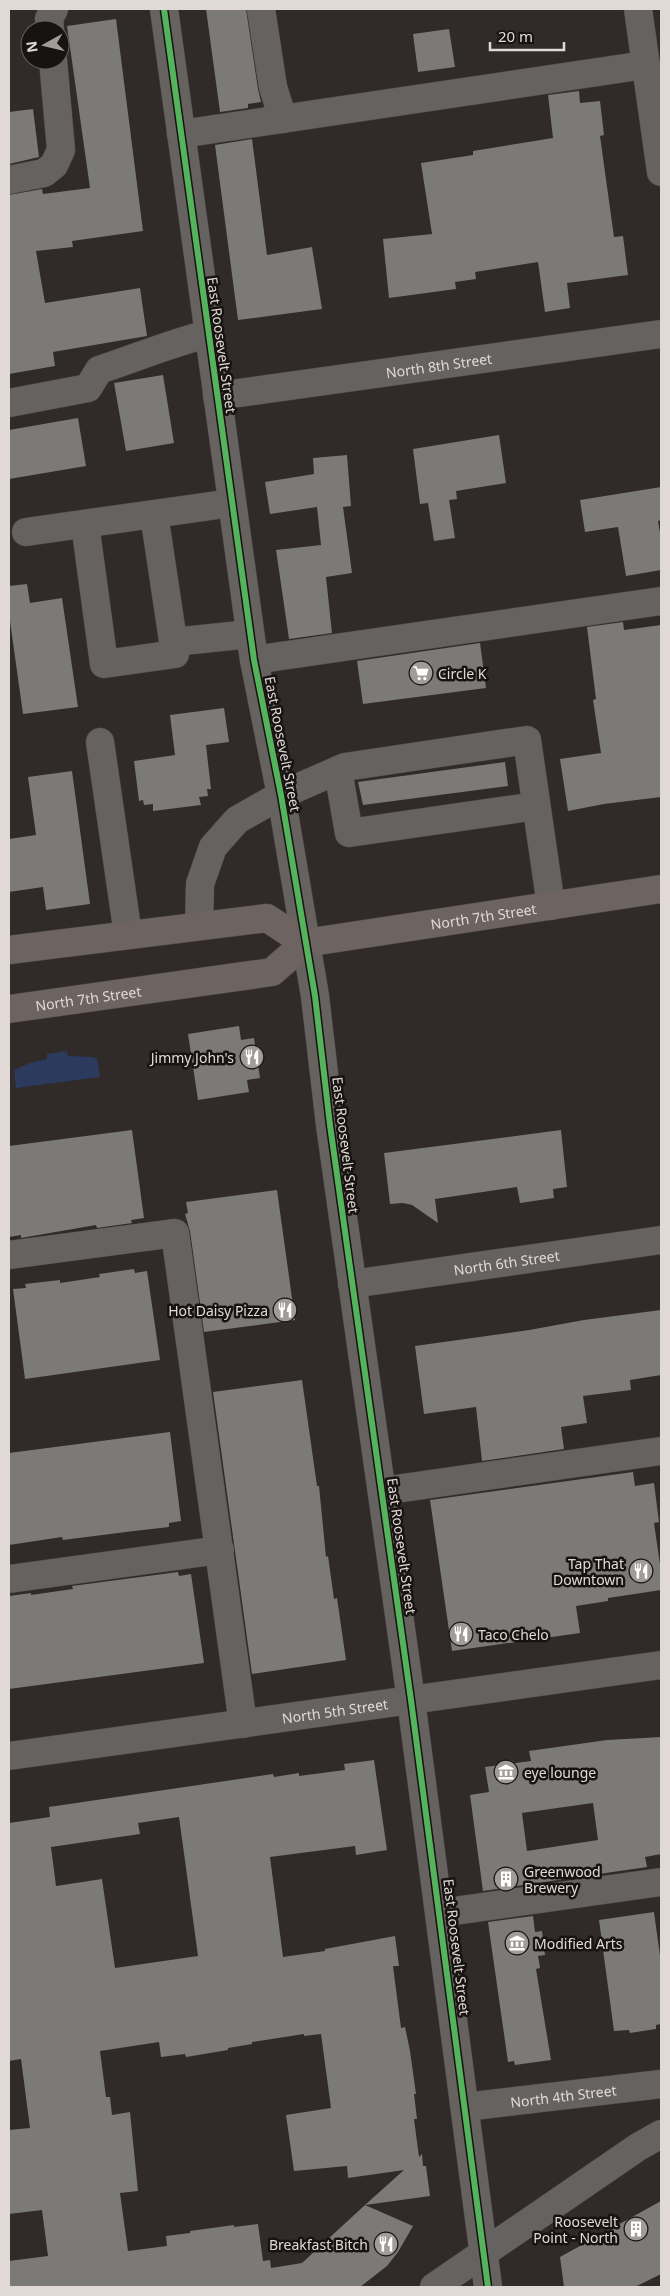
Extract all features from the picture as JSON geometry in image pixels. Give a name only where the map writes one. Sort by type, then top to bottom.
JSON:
[{"type":"main road","name":"North 7th Street","points":[[9,1009],[272,972],[305,943],[661,889]]},
{"type":"main road","points":[[9,950],[267,918],[305,943]]},
{"type":"street","name":"East Roosevelt Street","points":[[164,9],[252,647],[281,795],[315,996],[330,1125],[440,1913],[488,2287]]},
{"type":"street","points":[[261,9],[273,87],[283,119]]},
{"type":"street","points":[[638,9],[661,172]]},
{"type":"street","points":[[180,134],[645,65]]},
{"type":"street","points":[[9,180],[44,173],[54,164],[61,150],[54,70]]},
{"type":"street","points":[[9,403],[88,388],[99,370],[151,354],[167,345],[208,334]]},
{"type":"street","name":"North 8th Street","points":[[217,396],[661,334]]},
{"type":"street","points":[[26,532],[232,503]]},
{"type":"street","points":[[85,524],[104,664],[175,654],[154,514]]},
{"type":"street","points":[[173,642],[252,647],[661,601]]},
{"type":"street","points":[[199,926],[200,884],[213,846],[236,820],[281,795],[345,767],[527,740],[551,906]]},
{"type":"street","points":[[100,742],[128,935]]},
{"type":"street","points":[[338,770],[349,833],[536,806]]},
{"type":"street","points":[[9,1255],[175,1233],[243,1724]]},
{"type":"street","name":"North 6th Street","points":[[352,1284],[661,1240]]},
{"type":"street","points":[[382,1492],[661,1451]]},
{"type":"street","points":[[9,1579],[220,1550]]},
{"type":"street","name":"North 5th Street","points":[[9,1756],[661,1665]]},
{"type":"street","points":[[440,1913],[661,1882]]},
{"type":"street","name":"North 4th Street","points":[[465,2107],[661,2084]]},
{"type":"street","points":[[434,2287],[638,2147],[661,2134]]},
{"type":"water","points":[[67,1051],[68,1056],[97,1059],[100,1077],[16,1088],[14,1070],[30,1063],[47,1059],[47,1054]]},
{"type":"building","points":[[206,9],[246,9],[261,102],[248,104],[248,108],[220,112]]},
{"type":"building","points":[[116,19],[143,231],[72,241],[73,247],[36,251],[45,303],[140,288],[147,336],[53,352],[55,366],[9,374],[9,195],[42,189],[43,194],[90,188],[70,47],[70,26]]},
{"type":"building","points":[[449,29],[455,67],[418,72],[413,34]]},
{"type":"building","points":[[579,91],[580,103],[600,101],[604,135],[600,136],[614,237],[623,236],[628,275],[567,283],[570,308],[545,312],[538,262],[475,272],[476,279],[455,282],[456,289],[389,298],[383,239],[432,234],[421,163],[473,155],[473,151],[553,138],[548,95]]},
{"type":"building","points":[[33,109],[39,157],[9,164],[9,112]]},
{"type":"building","points":[[252,139],[267,255],[312,247],[322,309],[238,320],[215,145]]},
{"type":"building","points":[[163,375],[174,443],[126,451],[114,383]]},
{"type":"building","points":[[78,418],[86,466],[9,479],[9,430]]},
{"type":"building","points":[[499,435],[506,483],[456,491],[457,499],[449,500],[455,538],[434,541],[428,503],[420,504],[413,449]]},
{"type":"building","points":[[347,455],[351,506],[343,507],[352,573],[326,577],[332,633],[289,639],[276,550],[321,545],[317,507],[270,514],[265,482],[314,474],[313,458]]},
{"type":"building","points":[[661,487],[661,520],[658,521],[661,539],[661,570],[626,576],[618,527],[585,532],[580,500]]},
{"type":"building","points":[[27,584],[30,603],[62,598],[78,707],[23,714],[9,614],[9,586]]},
{"type":"building","points":[[623,622],[624,630],[661,625],[661,797],[604,804],[568,811],[560,759],[601,753],[593,700],[596,699],[587,627]]},
{"type":"building","name":"Circle K","points":[[480,643],[486,688],[363,704],[357,661]]},
{"type":"building","points":[[224,708],[229,742],[206,745],[211,789],[207,789],[208,796],[199,797],[201,805],[153,811],[153,804],[144,805],[143,800],[139,801],[134,761],[175,755],[170,715]]},
{"type":"building","points":[[505,762],[508,786],[363,805],[358,782]]},
{"type":"building","points":[[72,771],[90,904],[46,910],[43,887],[9,892],[9,839],[36,835],[28,777]]},
{"type":"building","points":[[239,1026],[241,1040],[254,1038],[260,1078],[247,1080],[249,1092],[198,1100],[188,1034]]},
{"type":"building","points":[[132,1130],[144,1218],[131,1220],[132,1223],[97,1228],[96,1225],[21,1238],[21,1235],[9,1237],[9,1146]]},
{"type":"building","points":[[561,1130],[567,1187],[553,1189],[554,1198],[520,1203],[517,1187],[435,1199],[438,1223],[412,1205],[403,1203],[390,1204],[384,1153]]},
{"type":"building","points":[[277,1190],[295,1320],[204,1332],[190,1231],[185,1214],[188,1213],[186,1202]]},
{"type":"building","points":[[134,1269],[135,1273],[147,1271],[160,1360],[25,1379],[13,1289],[26,1288],[25,1284],[60,1280],[60,1283],[100,1277],[99,1274]]},
{"type":"building","points":[[661,1310],[661,1375],[630,1380],[631,1390],[583,1396],[587,1423],[561,1427],[564,1449],[482,1461],[476,1407],[424,1414],[415,1346]]},
{"type":"building","points":[[302,1380],[317,1486],[319,1486],[326,1557],[328,1556],[334,1599],[337,1598],[346,1660],[252,1674],[213,1392]]},
{"type":"building","points":[[170,1432],[181,1521],[169,1523],[169,1527],[63,1540],[62,1537],[9,1545],[9,1453]]},
{"type":"building","points":[[633,1472],[635,1486],[654,1483],[659,1522],[654,1523],[661,1571],[661,1590],[608,1598],[608,1601],[576,1606],[580,1633],[452,1651],[430,1500]]},
{"type":"building","points":[[178,1572],[179,1576],[191,1574],[204,1663],[9,1689],[9,1596],[31,1593],[31,1595],[73,1589],[72,1586]]},
{"type":"building","points":[[661,1737],[661,1854],[645,1857],[647,1867],[483,1891],[470,1795],[489,1792],[485,1767],[531,1761],[529,1751],[607,1740]],"holes":[[[593,1803],[598,1840],[527,1851],[522,1813]]]},
{"type":"building","points":[[374,1760],[387,1850],[356,1855],[355,1846],[270,1857],[283,1957],[325,1951],[325,1949],[395,1936],[399,1966],[393,1966],[401,2028],[405,2027],[410,2051],[416,2094],[414,2094],[417,2119],[414,2119],[419,2157],[422,2154],[423,2166],[426,2166],[430,2196],[365,2205],[413,2226],[398,2252],[387,2266],[360,2287],[9,2287],[9,2261],[48,2256],[42,2210],[9,2214],[9,2130],[30,2128],[21,2059],[9,2061],[9,1823],[50,1817],[49,1807],[273,1774],[274,1777],[299,1773],[299,1776],[345,1770],[344,1764]],"holes":[[[179,1817],[198,1956],[115,1968],[102,1879],[56,1886],[51,1847],[140,1834],[138,1823]],[[304,2034],[304,2036],[321,2034],[331,2108],[286,2115],[294,2171],[347,2166],[348,2178],[404,2170],[302,2263],[271,2268],[270,2260],[263,2261],[258,2224],[190,2231],[190,2233],[166,2236],[167,2246],[128,2251],[120,2193],[138,2191],[130,2112],[112,2115],[110,2097],[106,2097],[100,2051],[159,2042],[161,2057],[185,2054],[186,2057],[228,2050],[228,2048],[252,2044],[252,2042]]]},
{"type":"building","points":[[654,1912],[661,1963],[661,2024],[656,2025],[656,2029],[630,2033],[629,2030],[614,2031],[599,1920]]},
{"type":"building","points":[[533,1916],[535,1932],[542,1931],[545,1955],[538,1956],[540,1968],[536,1969],[551,2060],[515,2065],[514,2061],[508,2062],[488,1922]]},
{"type":"building","name":"Roosevelt Point - North","points":[[661,2201],[661,2274],[635,2287],[564,2287],[560,2257]]},
{"type":"cycle path","points":[[164,9],[254,660],[281,795],[315,996],[330,1125],[411,1700],[488,2287]]},
{"type":"place","name":"Circle K","points":[[421,673]]},
{"type":"place","name":"Jimmy John's","points":[[252,1057]]},
{"type":"place","name":"Hot Daisy Pizza","points":[[285,1310]]},
{"type":"place","name":"Tap That Downtown","points":[[641,1571]]},
{"type":"place","name":"Taco Chelo","points":[[461,1634]]},
{"type":"place","name":"eye lounge","points":[[506,1772]]},
{"type":"place","name":"Greenwood Brewery","points":[[506,1879]]},
{"type":"place","name":"Modified Arts","points":[[517,1943]]},
{"type":"place","name":"Roosevelt Point - North","points":[[636,2229]]},
{"type":"place","name":"Breakfast Bitch","points":[[386,2244]]}]
